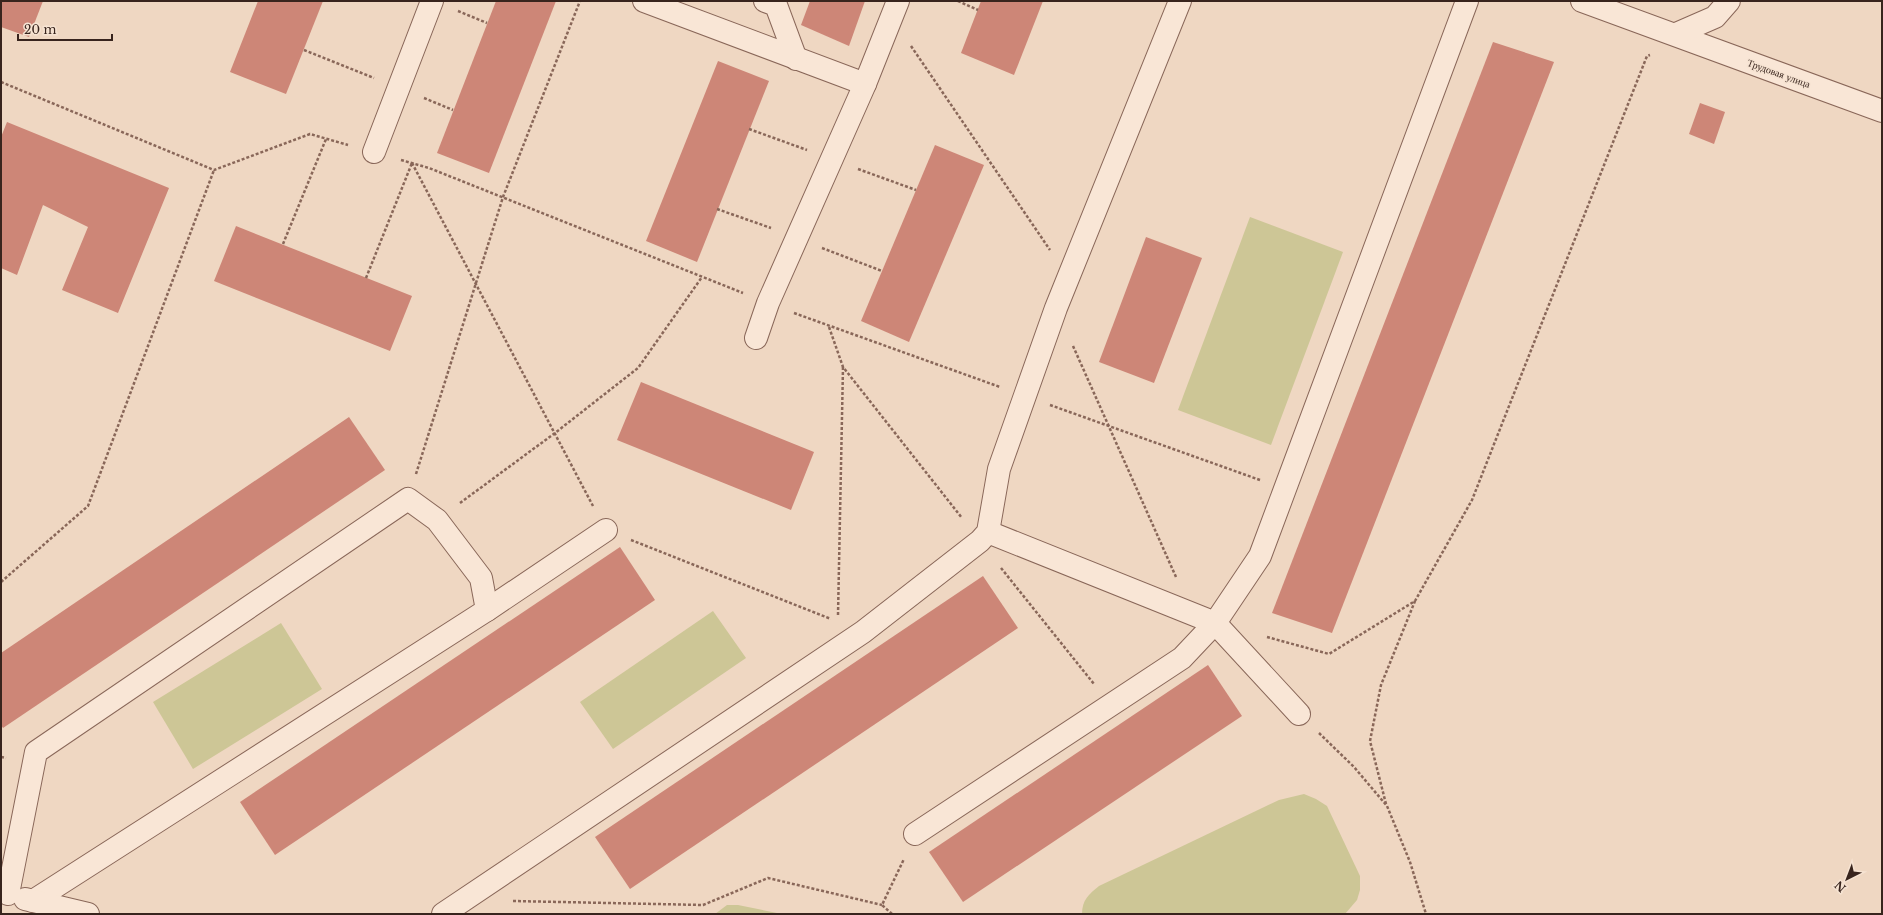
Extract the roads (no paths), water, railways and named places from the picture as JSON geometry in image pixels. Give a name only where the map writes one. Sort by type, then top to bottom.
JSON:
[{"type":"street","points":[[374,152],[432,1]]},
{"type":"street","points":[[644,1],[865,84]]},
{"type":"street","points":[[765,1],[776,5],[796,59]]},
{"type":"street","points":[[443,914],[863,632],[980,541],[988,532],[999,469],[1056,308],[1180,1]]},
{"type":"street","points":[[915,834],[1182,658],[1215,623],[1260,556],[1467,1]]},
{"type":"street","name":"Трудовая улица","points":[[1582,1],[1676,34],[1882,111]]},
{"type":"street","points":[[1676,34],[1715,17],[1729,1]]},
{"type":"street","points":[[756,338],[768,303],[865,84],[895,9]]},
{"type":"street","points":[[88,914],[5,893],[36,752],[408,499],[437,520],[481,578],[487,610]]},
{"type":"street","points":[[33,900],[487,610],[606,530]]},
{"type":"street","points":[[988,532],[1215,623],[1299,714]]}]
